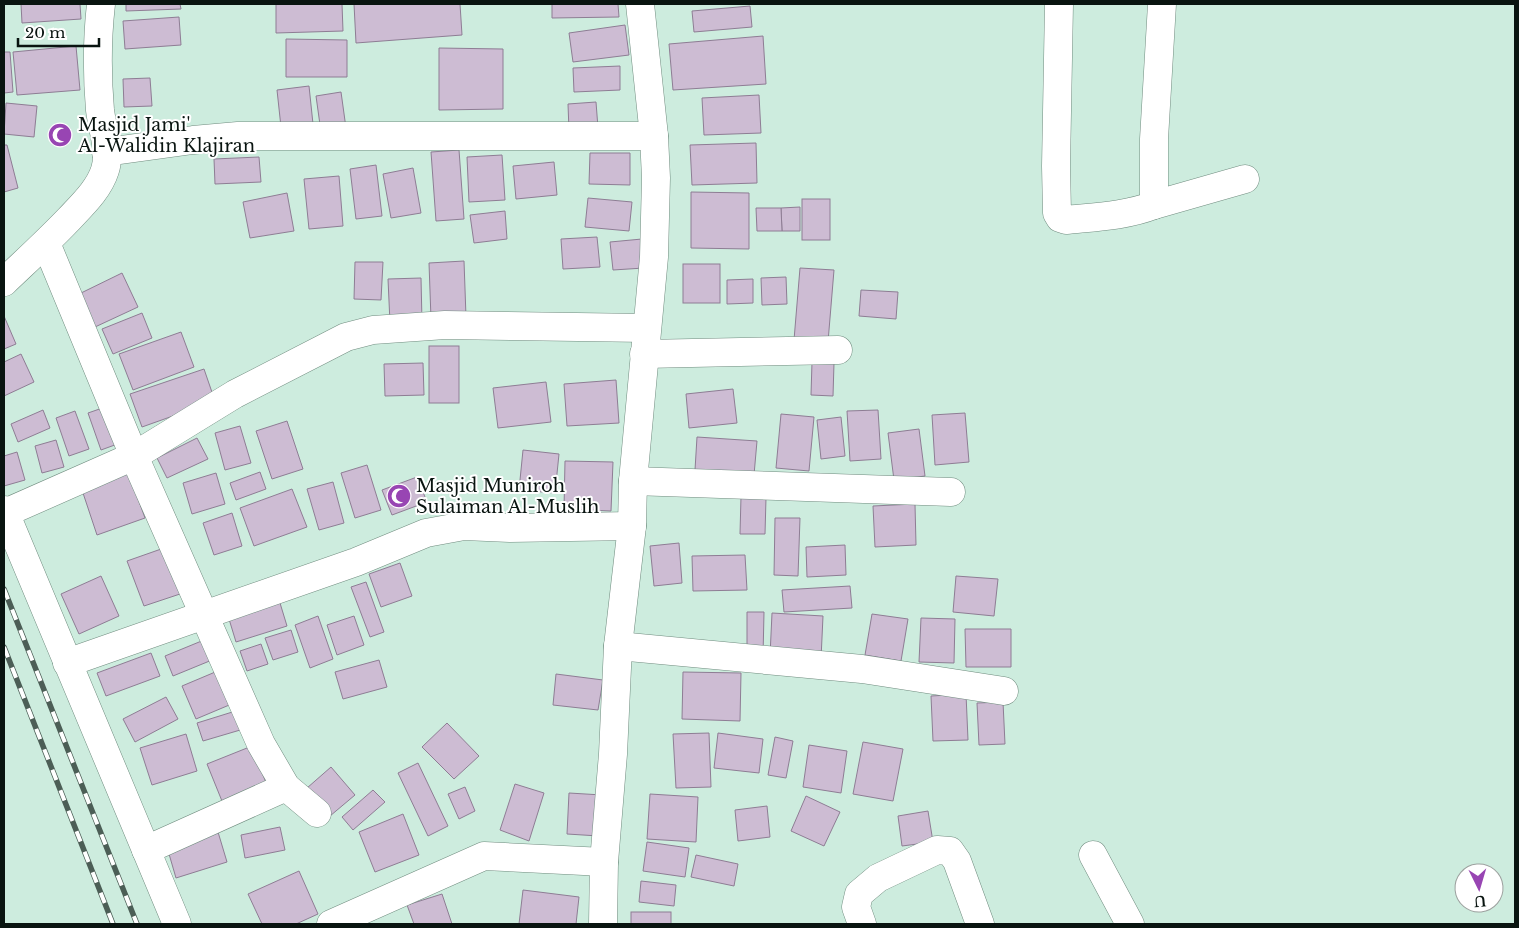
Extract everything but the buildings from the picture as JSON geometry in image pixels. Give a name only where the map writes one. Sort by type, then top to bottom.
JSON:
[{"type":"street","points":[[4,282],[46,243],[83,204],[99,183],[106,168],[98,69],[102,4]]},
{"type":"street","points":[[603,924],[604,862],[613,754],[618,646],[632,526],[633,481],[654,256],[656,178],[654,136],[640,4]]},
{"type":"street","points":[[1058,4],[1056,166],[1058,216],[1066,220],[1119,214],[1144,209],[1245,179]]},
{"type":"street","points":[[1154,205],[1154,139],[1162,4]]},
{"type":"street","points":[[106,152],[238,136],[654,136]]},
{"type":"street","points":[[46,243],[134,456],[262,744],[286,787],[317,813]]},
{"type":"street","points":[[177,924],[5,511],[134,456],[235,394],[346,336],[373,330],[445,325],[645,341],[838,350]]},
{"type":"street","points":[[633,481],[951,492]]},
{"type":"street","points":[[67,663],[356,562],[426,533],[464,526],[510,528],[632,526]]},
{"type":"street","points":[[618,646],[862,669],[1004,691]]},
{"type":"street","points":[[146,850],[286,787]]},
{"type":"street","points":[[862,924],[856,907],[858,894],[878,878],[937,850],[950,851],[957,862],[980,924]]},
{"type":"street","points":[[1093,855],[1130,924]]},
{"type":"street","points":[[331,924],[484,856],[604,862]]},
{"type":"railway","points":[[4,589],[137,924]]},
{"type":"railway","points":[[4,647],[113,924]]},
{"type":"place","name":"Masjid Jami' Al-Walidin Klajiran","points":[[60,135]]},
{"type":"place","name":"Masjid Muniroh Sulaiman Al-Muslih","points":[[399,496]]}]
